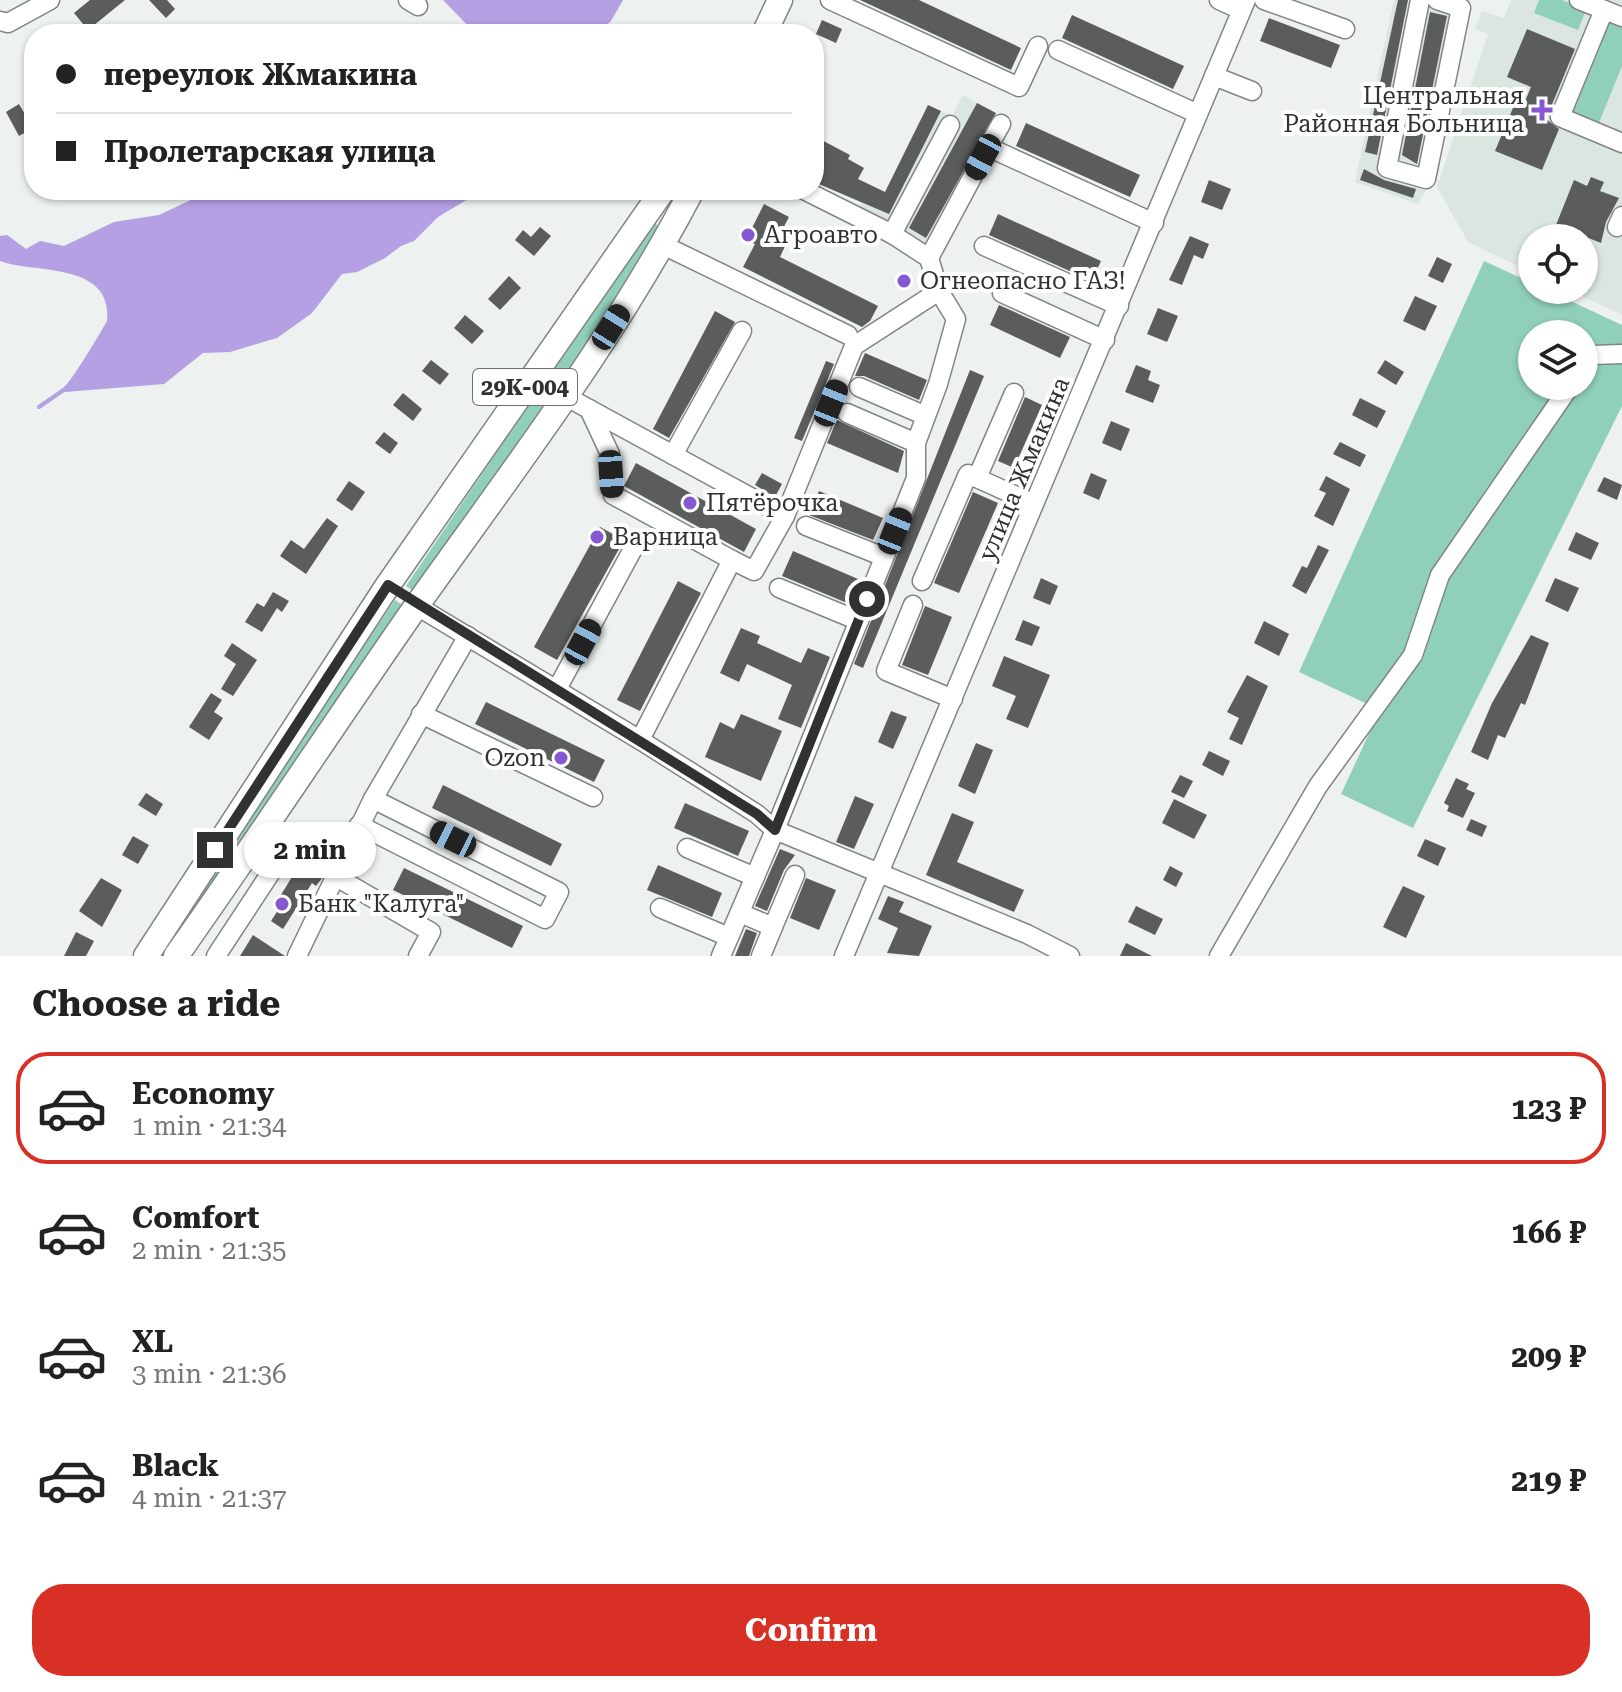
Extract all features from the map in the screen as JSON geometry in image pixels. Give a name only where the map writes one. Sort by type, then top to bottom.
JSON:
[{"type":"main road","points":[[769,24],[780,0]]},
{"type":"main road","name":"29К-004","points":[[146,956],[388,585],[656,200]]},
{"type":"main road","points":[[658,200],[675,222]]},
{"type":"main road","points":[[176,956],[417,606],[567,397],[663,245],[687,200]]},
{"type":"main road","points":[[388,585],[417,606]]},
{"type":"street","points":[[4,22],[50,0]]},
{"type":"street","points":[[830,0],[1019,87],[1038,46]]},
{"type":"street","points":[[1219,0],[1244,5]]},
{"type":"street","points":[[1264,0],[1345,29]]},
{"type":"street","points":[[1420,0],[1387,168],[1426,179],[1461,8],[1437,0]]},
{"type":"street","points":[[1579,0],[1613,14],[1560,117],[1622,143]]},
{"type":"street","name":"улица Жмакина","points":[[844,956],[1244,5]]},
{"type":"street","points":[[1058,50],[1198,114]]},
{"type":"street","points":[[1214,76],[1252,91]]},
{"type":"street","points":[[1001,124],[988,147],[1154,223]]},
{"type":"street","points":[[892,234],[950,125]]},
{"type":"street","points":[[929,258],[983,157]]},
{"type":"street","points":[[721,956],[775,830],[916,478],[916,443],[956,319],[939,291],[929,258],[892,234],[824,200]]},
{"type":"street","points":[[663,245],[848,335]]},
{"type":"street","points":[[984,246],[1119,306]]},
{"type":"street","points":[[589,409],[610,454],[613,495],[754,571],[785,516],[854,346],[939,291]]},
{"type":"street","points":[[1002,293],[1105,340]]},
{"type":"street","points":[[673,455],[742,331]]},
{"type":"street","points":[[1598,355],[1622,354]]},
{"type":"street","points":[[859,387],[926,416]]},
{"type":"street","points":[[977,478],[1014,393]]},
{"type":"street","points":[[567,397],[785,516]]},
{"type":"street","points":[[1219,956],[1318,786],[1413,655],[1440,575],[1560,400]]},
{"type":"street","points":[[847,413],[916,443]]},
{"type":"street","points":[[610,454],[638,436]]},
{"type":"street","points":[[922,581],[968,474],[1034,504]]},
{"type":"street","points":[[806,526],[884,557]]},
{"type":"street","points":[[557,689],[634,547]]},
{"type":"street","points":[[640,740],[732,560]]},
{"type":"street","points":[[779,588],[859,621]]},
{"type":"street","points":[[913,605],[886,671],[953,699]]},
{"type":"street","points":[[417,606],[640,740],[757,814],[775,830],[1027,934],[1070,956]]},
{"type":"street","points":[[297,956],[359,825],[468,636]]},
{"type":"street","points":[[421,714],[593,797]]},
{"type":"street","points":[[359,825],[545,919],[559,892],[373,799]]},
{"type":"street","points":[[216,956],[281,857],[257,841]]},
{"type":"street","points":[[687,848],[755,877]]},
{"type":"street","points":[[333,875],[431,932],[418,956]]},
{"type":"street","points":[[761,956],[795,875]]},
{"type":"street","points":[[660,908],[729,937]]},
{"type":"street","points":[[740,913],[773,927]]},
{"type":"shaded area","points":[[443,0],[623,0],[608,24],[466,24]]},
{"type":"shaded area","points":[[1394,0],[1424,0],[1465,13],[1431,181],[1418,204],[1355,182]]},
{"type":"shaded area","name":"Центральная Районная Больница","points":[[1511,0],[1622,0],[1622,315],[1598,304],[1598,224],[1518,224],[1518,266],[1468,242],[1437,187],[1488,34],[1475,29],[1482,11],[1504,18]]},
{"type":"shaded area","points":[[963,95],[1006,119],[932,251],[858,210],[870,185],[885,192],[928,105],[952,116]]},
{"type":"shaded area","points":[[191,200],[466,200],[438,217],[414,241],[357,272],[342,274],[312,313],[277,338],[230,352],[203,353],[164,384],[65,392],[64,387],[107,321],[106,302],[98,288],[85,279],[0,261],[0,236],[7,235],[26,249],[40,241],[64,246],[114,222],[159,215]]},
{"type":"green space","points":[[1539,0],[1562,0],[1586,10],[1578,30],[1534,13]]},
{"type":"green space","points":[[1609,19],[1622,24],[1622,66],[1598,125],[1570,114]]},
{"type":"green space","points":[[653,222],[662,229],[558,391],[417,593],[406,586]]},
{"type":"green space","points":[[1484,261],[1518,277],[1518,304],[1577,304],[1622,325],[1622,406],[1413,828],[1341,794],[1380,710],[1299,672]]},
{"type":"green space","points":[[395,600],[407,608],[166,956],[156,956]]},
{"type":"building","points":[[90,0],[125,0],[95,24],[83,24],[74,13]]},
{"type":"building","points":[[149,0],[167,0],[175,9],[166,18]]},
{"type":"building","points":[[860,0],[919,0],[1021,48],[1011,70]]},
{"type":"building","points":[[1398,0],[1408,0],[1377,155],[1365,152]]},
{"type":"building","points":[[1430,12],[1447,16],[1417,164],[1402,155]]},
{"type":"building","points":[[1072,15],[1184,66],[1173,89],[1062,38]]},
{"type":"building","points":[[1269,18],[1340,45],[1331,68],[1260,41]]},
{"type":"building","points":[[822,20],[842,29],[836,43],[824,38],[824,24],[820,24]]},
{"type":"building","points":[[1527,29],[1575,49],[1546,119],[1559,129],[1542,170],[1495,151],[1515,103],[1523,106],[1531,87],[1507,77]]},
{"type":"building","points":[[977,103],[996,113],[926,238],[909,228]]},
{"type":"building","points":[[19,104],[24,113],[24,133],[19,136],[6,112]]},
{"type":"building","points":[[928,105],[941,111],[889,214],[824,186],[824,141],[850,155],[848,159],[864,168],[858,179],[885,192]]},
{"type":"building","points":[[1026,123],[1140,175],[1130,197],[1016,146]]},
{"type":"building","points":[[1364,169],[1384,180],[1416,189],[1413,198],[1360,180]]},
{"type":"building","points":[[1591,177],[1604,182],[1600,191],[1619,198],[1606,222],[1601,243],[1598,242],[1598,224],[1556,224],[1574,180],[1587,186]]},
{"type":"building","points":[[1209,180],[1231,189],[1222,210],[1201,202]]},
{"type":"building","points":[[764,204],[789,217],[777,240],[786,244],[780,257],[878,306],[870,321],[862,327],[743,267],[755,244],[746,240]]},
{"type":"building","points":[[998,214],[1101,261],[1092,281],[989,235]]},
{"type":"building","points":[[540,227],[551,236],[534,256],[515,240],[523,230],[531,237]]},
{"type":"building","points":[[1190,236],[1209,244],[1203,259],[1194,255],[1182,285],[1169,280]]},
{"type":"building","points":[[1437,257],[1452,264],[1443,283],[1428,276]]},
{"type":"building","points":[[509,276],[521,288],[500,310],[488,299]]},
{"type":"building","points":[[1415,296],[1437,306],[1425,331],[1403,321]]},
{"type":"building","points":[[999,305],[1070,337],[1060,358],[990,325]]},
{"type":"building","points":[[1158,308],[1178,316],[1167,342],[1147,334]]},
{"type":"building","points":[[715,311],[735,322],[669,438],[653,429]]},
{"type":"building","points":[[465,315],[484,331],[472,344],[454,328]]},
{"type":"building","points":[[865,353],[927,380],[919,400],[864,376],[855,376]]},
{"type":"building","points":[[431,360],[449,374],[440,385],[422,371]]},
{"type":"building","points":[[1385,360],[1404,372],[1396,385],[1377,373]]},
{"type":"building","points":[[826,361],[834,364],[802,441],[794,438]]},
{"type":"building","points":[[1136,365],[1151,371],[1148,380],[1160,385],[1153,403],[1125,392]]},
{"type":"building","points":[[970,370],[984,376],[863,668],[854,664]]},
{"type":"building","points":[[403,393],[422,409],[413,421],[393,405]]},
{"type":"building","points":[[1025,397],[1042,405],[1014,468],[998,461]]},
{"type":"building","points":[[1360,398],[1386,411],[1377,428],[1352,415]]},
{"type":"building","points":[[837,420],[904,451],[898,473],[827,443]]},
{"type":"building","points":[[1111,421],[1130,429],[1121,451],[1102,443]]},
{"type":"building","points":[[384,432],[398,443],[390,454],[375,443]]},
{"type":"building","points":[[1340,442],[1366,455],[1360,467],[1333,454]]},
{"type":"building","points":[[636,463],[756,529],[744,552],[624,486]]},
{"type":"building","points":[[762,473],[782,484],[775,497],[755,485]]},
{"type":"building","points":[[1091,473],[1107,480],[1099,500],[1083,493]]},
{"type":"building","points":[[1326,476],[1350,489],[1333,526],[1314,516],[1326,493],[1319,490]]},
{"type":"building","points":[[1604,477],[1622,485],[1617,500],[1597,491]]},
{"type":"building","points":[[349,481],[365,492],[352,511],[336,500]]},
{"type":"building","points":[[819,491],[883,518],[873,540],[809,515]]},
{"type":"building","points":[[973,492],[998,503],[959,593],[934,583]]},
{"type":"building","points":[[327,518],[338,526],[306,574],[280,556],[291,540],[304,549]]},
{"type":"building","points":[[600,527],[624,540],[557,660],[534,647]]},
{"type":"building","points":[[1576,532],[1599,543],[1591,560],[1568,550]]},
{"type":"building","points":[[1318,545],[1329,550],[1306,594],[1292,586],[1302,566],[1307,568]]},
{"type":"building","points":[[793,551],[858,579],[847,603],[782,576]]},
{"type":"building","points":[[1041,578],[1058,586],[1050,605],[1033,598]]},
{"type":"building","points":[[1555,578],[1579,588],[1568,612],[1545,601]]},
{"type":"building","points":[[678,581],[701,593],[640,711],[617,700]]},
{"type":"building","points":[[273,592],[289,601],[282,612],[277,608],[262,632],[245,622],[257,603],[264,607]]},
{"type":"building","points":[[925,606],[952,617],[928,675],[902,665]]},
{"type":"building","points":[[1023,620],[1040,627],[1032,646],[1015,640]]},
{"type":"building","points":[[1264,621],[1289,634],[1279,656],[1254,643]]},
{"type":"building","points":[[741,628],[760,636],[757,643],[801,663],[808,648],[830,657],[801,728],[778,719],[792,685],[747,664],[739,682],[720,673]]},
{"type":"building","points":[[1531,635],[1549,643],[1525,705],[1521,703],[1505,738],[1498,735],[1488,760],[1471,752],[1492,703]]},
{"type":"building","points":[[232,643],[257,660],[233,696],[221,689],[236,664],[224,656]]},
{"type":"building","points":[[1004,656],[1050,675],[1028,728],[1006,719],[1016,696],[992,686]]},
{"type":"building","points":[[1247,675],[1268,686],[1242,745],[1229,739],[1239,718],[1227,712]]},
{"type":"building","points":[[211,693],[222,700],[214,712],[223,718],[209,740],[189,727]]},
{"type":"building","points":[[486,702],[605,760],[594,782],[475,724]]},
{"type":"building","points":[[891,711],[907,717],[893,749],[878,742]]},
{"type":"building","points":[[741,714],[782,731],[761,781],[705,757],[720,722],[734,729]]},
{"type":"building","points":[[976,743],[993,750],[975,794],[958,786]]},
{"type":"building","points":[[1209,751],[1230,761],[1223,776],[1202,765]]},
{"type":"building","points":[[1180,775],[1193,781],[1184,798],[1171,792]]},
{"type":"building","points":[[1456,778],[1469,784],[1466,789],[1475,793],[1463,818],[1447,811],[1449,806],[1444,803]]},
{"type":"building","points":[[443,785],[562,844],[551,866],[432,808]]},
{"type":"building","points":[[146,793],[163,804],[156,816],[138,805]]},
{"type":"building","points":[[855,796],[874,804],[854,849],[836,842]]},
{"type":"building","points":[[1174,799],[1207,815],[1194,839],[1162,823]]},
{"type":"building","points":[[685,803],[749,831],[738,856],[674,828]]},
{"type":"building","points":[[952,813],[974,822],[957,862],[1024,890],[1014,912],[926,875]]},
{"type":"building","points":[[1471,819],[1487,826],[1482,837],[1466,830]]},
{"type":"building","points":[[133,836],[149,845],[138,864],[122,855]]},
{"type":"building","points":[[1425,839],[1446,848],[1438,866],[1417,856]]},
{"type":"building","points":[[780,849],[795,855],[784,870],[767,911],[755,906]]},
{"type":"building","points":[[296,861],[322,878],[316,886],[312,883],[283,929],[271,921],[284,901],[279,898],[295,872],[291,870]]},
{"type":"building","points":[[658,865],[722,893],[712,917],[647,890]]},
{"type":"building","points":[[1170,866],[1183,873],[1176,887],[1163,880]]},
{"type":"building","points":[[404,868],[523,926],[512,948],[393,890]]},
{"type":"building","points":[[101,878],[122,890],[102,927],[79,911]]},
{"type":"building","points":[[806,878],[836,890],[819,930],[790,918]]},
{"type":"building","points":[[1403,886],[1425,896],[1406,938],[1383,927]]},
{"type":"building","points":[[888,896],[904,902],[899,912],[932,926],[919,956],[887,953],[898,928],[878,919]]},
{"type":"building","points":[[1136,906],[1163,919],[1155,935],[1128,922]]},
{"type":"building","points":[[746,929],[757,933],[749,956],[735,956]]},
{"type":"building","points":[[76,932],[94,941],[86,956],[64,956]]},
{"type":"building","points":[[253,935],[285,956],[240,956]]},
{"type":"building","points":[[1126,943],[1152,956],[1120,956]]},
{"type":"waterway","points":[[39,407],[65,389]]},
{"type":"place","name":"Центральная Районная Больница","points":[[1542,110]]},
{"type":"place","name":"Агроавто","points":[[748,235]]},
{"type":"place","name":"Огнеопасно ГАЗ!","points":[[904,281]]},
{"type":"place","name":"Пятёрочка","points":[[690,503]]},
{"type":"place","name":"Варница","points":[[597,537]]},
{"type":"place","name":"Ozon","points":[[561,758]]},
{"type":"place","name":"Банк \"Калуга\"","points":[[282,904]]},
{"type":"route","points":[[215,850],[388,585],[417,606],[757,814],[775,830],[867,599]]}]
